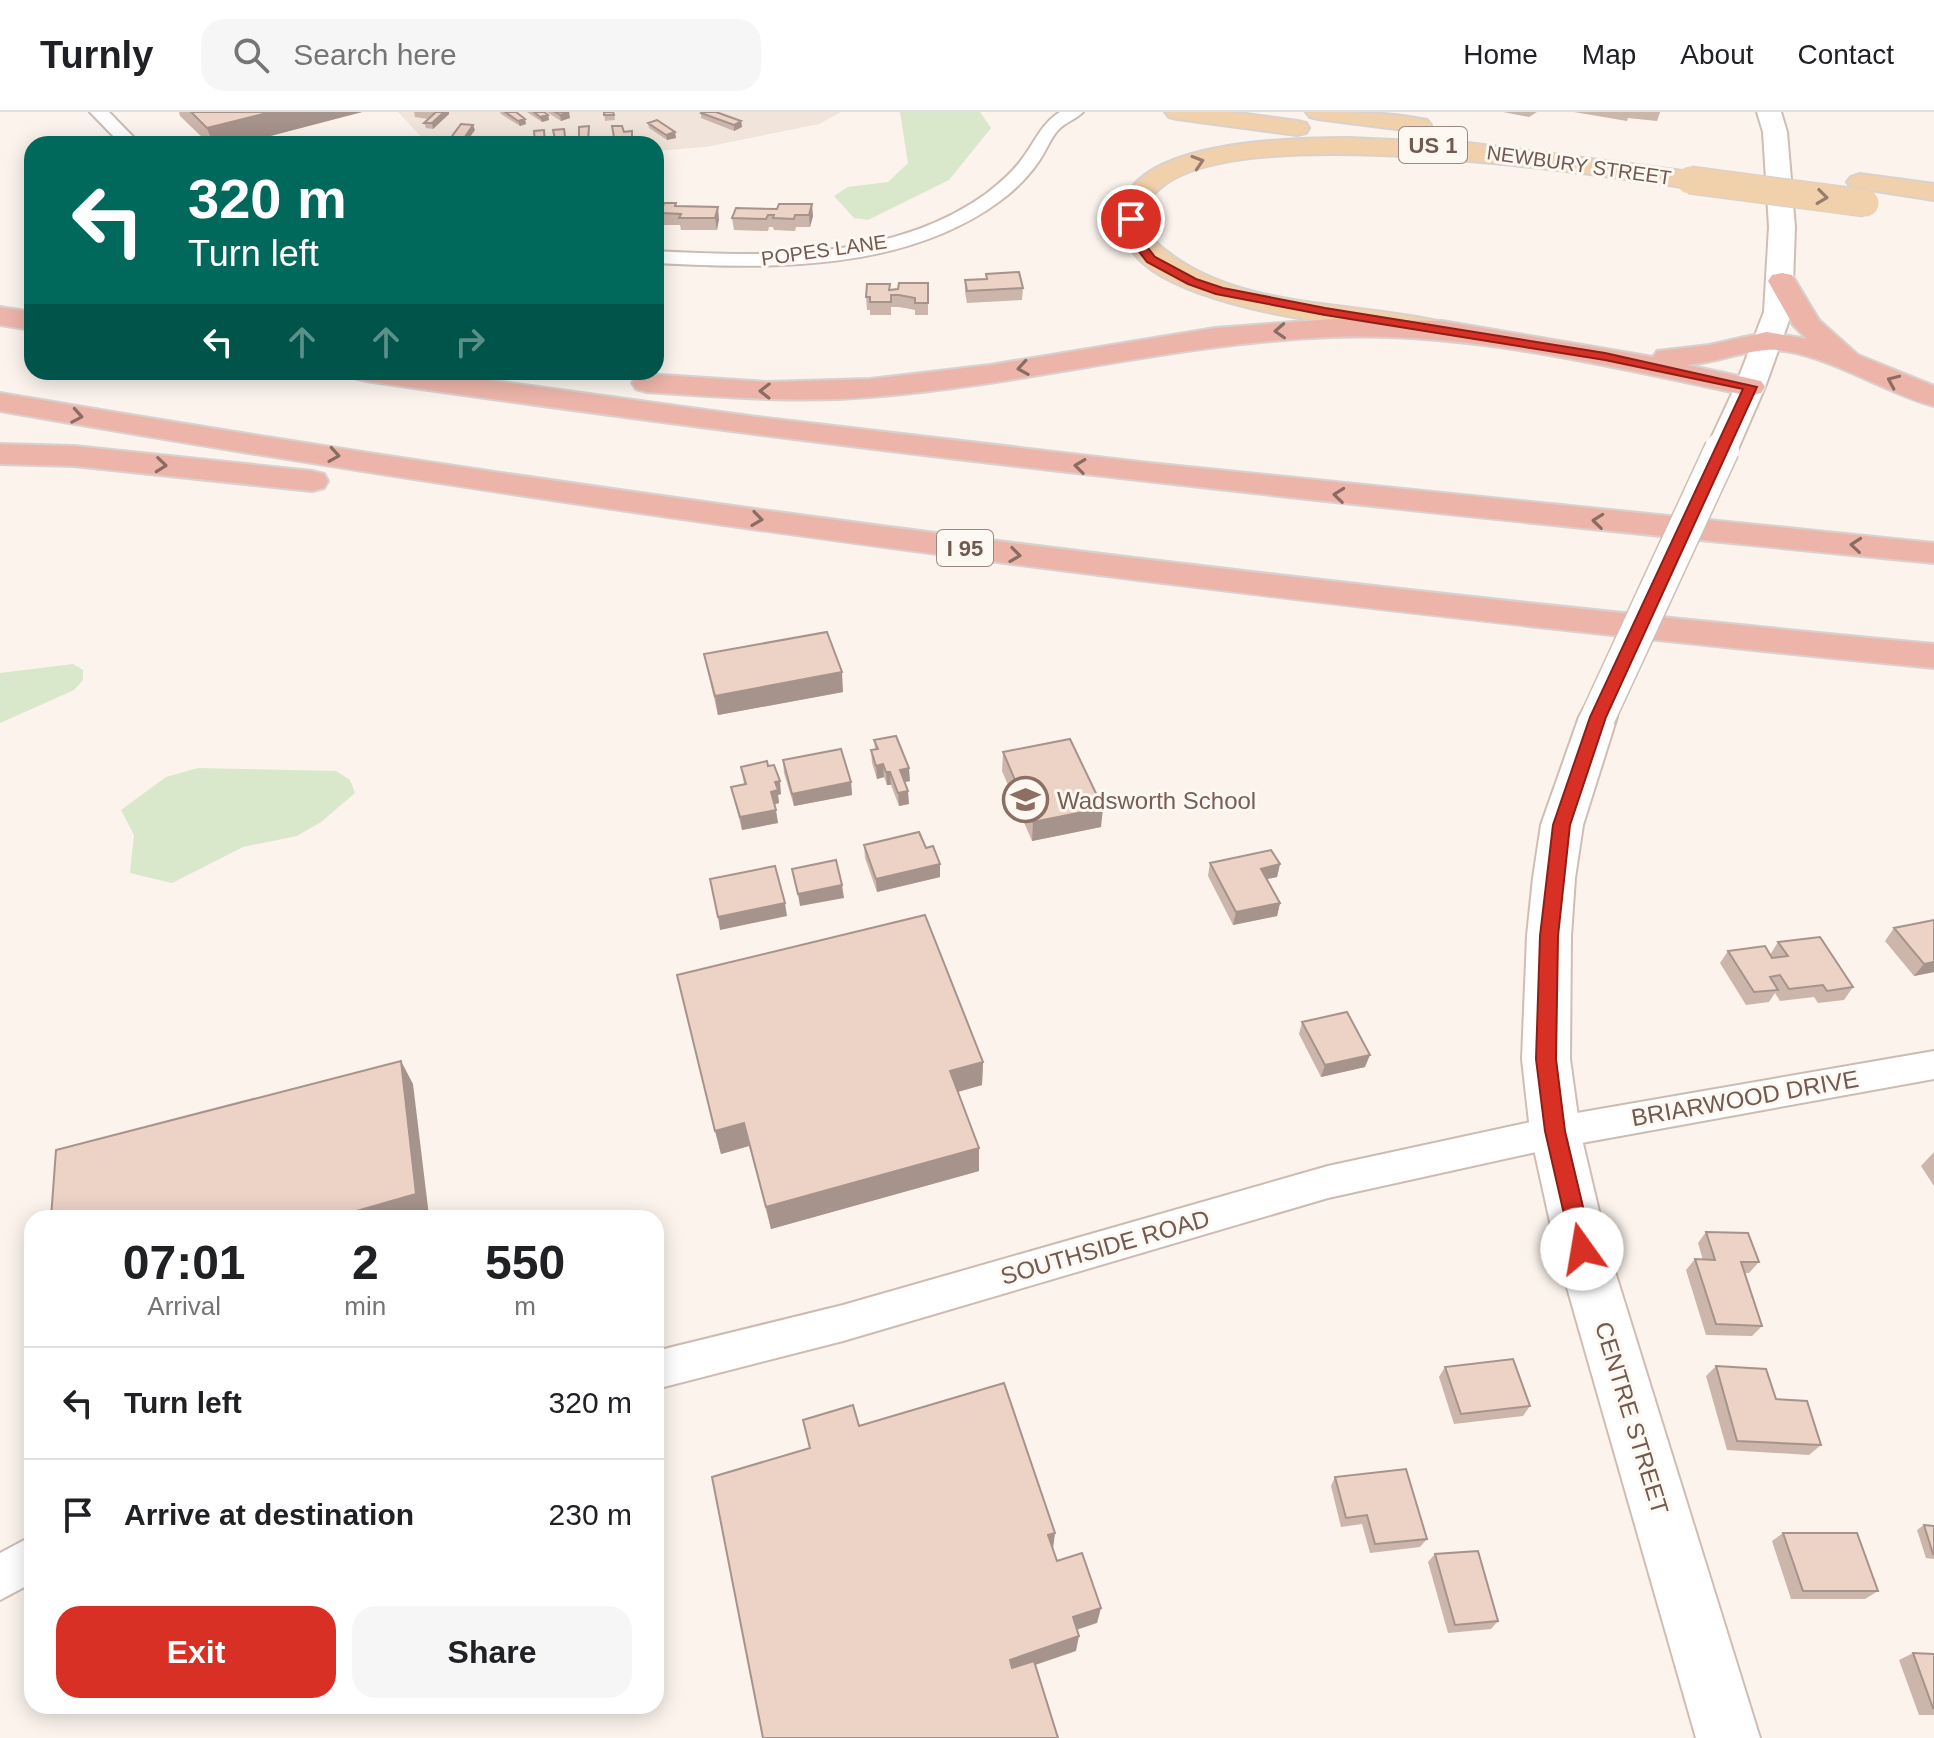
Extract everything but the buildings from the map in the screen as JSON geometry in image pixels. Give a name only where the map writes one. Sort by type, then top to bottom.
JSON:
[{"type":"highway","points":[[1782,281],[1808,325],[1823,341],[1854,363]]},
{"type":"highway","points":[[0,316],[24,320]]},
{"type":"highway","points":[[614,380],[703,389],[766,391],[870,388],[990,374],[1230,335],[1333,328],[1442,330],[1605,356],[1750,387]]},
{"type":"highway","points":[[1605,356],[1709,354],[1767,341],[1854,363],[1934,397]]},
{"type":"highway","points":[[420,380],[576,403],[1349,497],[1934,553]]},
{"type":"highway","name":"I 95","points":[[0,402],[706,512],[1022,556],[1428,604],[1934,656]]},
{"type":"highway","points":[[0,454],[74,456],[426,492],[706,512]]},
{"type":"main road","name":"NEWBURY STREET","points":[[1177,112],[1474,151],[1690,170]]},
{"type":"main road","name":"NEWBURY STREET","points":[[1318,112],[1690,170],[1862,192],[1934,192]]},
{"type":"main road","name":"CENTRE STREET","points":[[1728,1738],[1582,1249],[1555,1131],[1546,1059],[1549,936],[1562,825],[1598,717],[1750,387],[1778,312],[1782,281],[1782,227],[1775,119]]},
{"type":"main road","points":[[1442,330],[1258,300],[1192,281],[1151,259],[1139,245],[1133,231],[1133,208],[1149,186],[1166,175],[1199,161],[1252,149],[1339,147],[1474,151]]},
{"type":"main road","name":"NEWBURY STREET","points":[[1862,192],[1934,212]]},
{"type":"street","points":[[99,112],[123,136]]},
{"type":"street","name":"POPES LANE","points":[[664,257],[743,261],[781,258],[844,251],[921,232],[970,211],[1005,188],[1032,158],[1042,127],[1074,112]]},
{"type":"street","name":"BRIARWOOD DRIVE","points":[[1555,1131],[1934,1065]]},
{"type":"street","name":"SOUTHSIDE ROAD","points":[[664,1368],[843,1323],[1328,1182],[1555,1131]]},
{"type":"street","points":[[0,1578],[24,1563]]},
{"type":"shaded area","points":[[398,112],[841,112],[819,124],[706,147],[664,150],[664,136],[420,136]]},
{"type":"green space","points":[[900,112],[980,112],[991,128],[949,180],[868,220],[854,218],[834,196],[848,187],[888,182],[908,163]]},
{"type":"green space","points":[[73,664],[83,670],[83,680],[74,690],[0,723],[0,673]]},
{"type":"green space","points":[[198,768],[336,771],[350,780],[355,793],[321,822],[297,836],[243,847],[172,883],[130,873],[134,835],[121,810],[166,777]]},
{"type":"place","name":"Wadsworth School","points":[[1026,800]]},
{"type":"route","points":[[1131,219],[1139,245],[1151,259],[1192,281],[1220,291],[1258,300],[1605,356],[1750,387],[1598,717],[1576,775],[1562,825],[1549,936],[1546,1059],[1555,1131],[1582,1249]]}]
